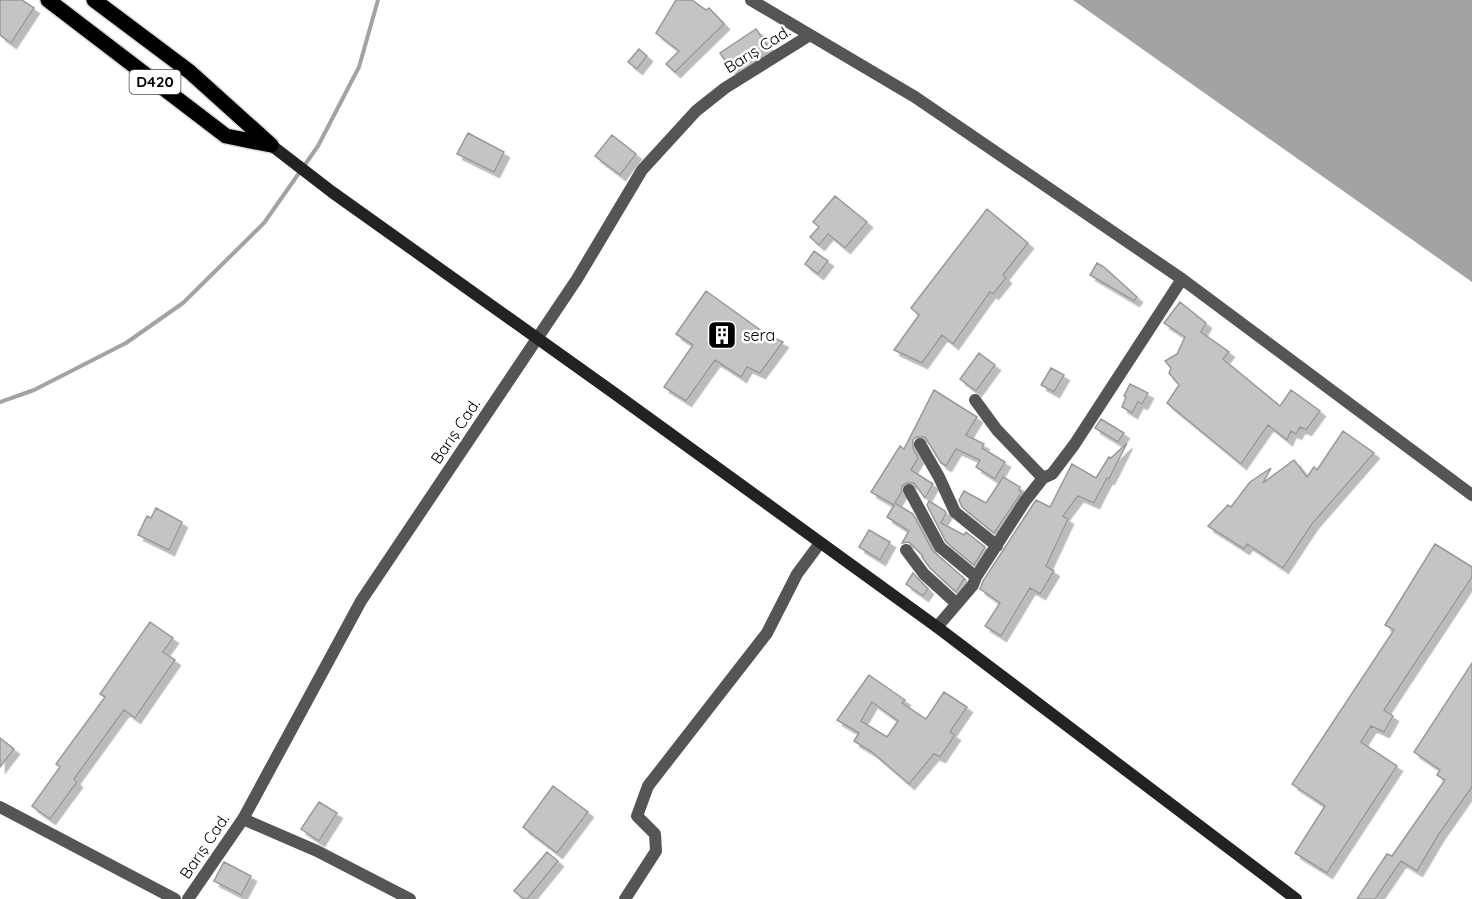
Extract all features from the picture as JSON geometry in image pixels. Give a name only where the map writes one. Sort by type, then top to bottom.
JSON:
[{"type":"main road","name":"D420","points":[[48,0],[226,136],[271,145]]},
{"type":"main road","name":"D420","points":[[94,0],[190,72],[271,145]]},
{"type":"main road","points":[[271,145],[332,192],[937,627],[1296,899]]},
{"type":"street","points":[[751,0],[915,97],[1182,279],[1472,495]]},
{"type":"street","name":"Barış Cad.","points":[[188,899],[243,819],[361,602],[577,279],[642,170],[696,111],[725,88],[810,35]]},
{"type":"street","points":[[937,627],[973,585],[1025,501],[1043,478],[1052,474],[1074,445],[1182,279]]},
{"type":"street","points":[[975,400],[997,430],[1043,478]]},
{"type":"street","points":[[920,444],[955,512],[997,546]]},
{"type":"street","points":[[909,490],[940,547],[976,577]]},
{"type":"street","points":[[625,899],[656,851],[655,834],[636,816],[648,786],[767,633],[797,574],[820,543]]},
{"type":"street","points":[[906,550],[924,574],[957,604]]},
{"type":"street","points":[[0,807],[176,899]]},
{"type":"street","points":[[243,819],[317,851],[410,899]]},
{"type":"shaded area","points":[[1073,0],[1472,0],[1472,282]]},
{"type":"building","points":[[0,0],[22,0],[34,8],[11,43],[0,35]]},
{"type":"building","points":[[676,0],[692,0],[706,10],[709,8],[724,24],[675,72],[666,64],[679,51],[656,33]]},
{"type":"building","points":[[756,29],[768,46],[732,71],[720,53]]},
{"type":"building","points":[[639,49],[647,56],[637,69],[628,62]]},
{"type":"building","points":[[468,133],[504,152],[494,172],[457,154]]},
{"type":"building","points":[[612,135],[636,154],[620,175],[595,156]]},
{"type":"building","points":[[835,196],[867,222],[845,248],[828,234],[819,245],[810,237],[819,227],[813,222]]},
{"type":"building","points":[[987,209],[1028,243],[1003,275],[1006,278],[993,294],[990,292],[953,344],[942,335],[922,363],[894,350],[919,315],[911,308]]},
{"type":"building","points":[[814,251],[828,261],[818,274],[805,264]]},
{"type":"building","points":[[1097,263],[1137,297],[1134,301],[1090,275]]},
{"type":"building","name":"sera","points":[[706,291],[766,334],[783,342],[760,373],[747,367],[741,377],[715,360],[686,401],[664,387],[693,345],[676,334]]},
{"type":"building","points":[[1180,302],[1206,323],[1201,332],[1229,352],[1223,359],[1280,406],[1291,390],[1320,411],[1306,430],[1300,427],[1296,434],[1291,431],[1287,440],[1268,425],[1241,464],[1167,403],[1179,385],[1169,373],[1171,368],[1165,361],[1177,354],[1185,337],[1164,323]]},
{"type":"building","points":[[979,353],[995,365],[976,391],[960,379]]},
{"type":"building","points":[[1051,368],[1064,375],[1054,392],[1041,385]]},
{"type":"building","points":[[1130,384],[1148,393],[1142,404],[1138,402],[1132,413],[1122,407]]},
{"type":"building","points":[[934,390],[977,417],[966,435],[984,444],[982,448],[1005,462],[995,479],[976,467],[980,460],[956,449],[946,466],[941,463],[925,437],[916,437],[913,440],[913,448],[918,458],[911,470],[933,484],[925,498],[914,483],[906,483],[902,486],[895,503],[913,514],[933,551],[966,580],[964,579],[956,592],[930,568],[923,556],[909,542],[902,543],[909,531],[887,517],[894,505],[871,492],[900,446],[904,449]]},
{"type":"building","points":[[1101,419],[1124,433],[1118,442],[1095,428]]},
{"type":"building","points":[[1343,431],[1374,453],[1312,524],[1283,568],[1247,544],[1244,549],[1208,526],[1228,505],[1231,507],[1250,482],[1271,468],[1263,483],[1294,460],[1307,477],[1314,467],[1317,470]]},
{"type":"building","points":[[1127,443],[1094,503],[1078,496],[1063,516],[1068,519],[1046,566],[1054,571],[1040,594],[1030,588],[1001,636],[985,626],[1000,603],[980,589],[983,581],[1036,500],[1050,507],[1072,464],[1096,478],[1109,457],[1111,458]]},
{"type":"building","points":[[1003,477],[1020,487],[1019,490],[1022,492],[994,533],[962,507],[959,500],[964,491],[986,503]]},
{"type":"building","points":[[929,501],[945,511],[941,523],[964,535],[966,532],[985,547],[974,565],[946,542],[927,505]]},
{"type":"building","points":[[156,508],[182,522],[169,550],[138,535],[147,516],[151,518]]},
{"type":"building","points":[[869,530],[890,542],[880,560],[859,547]]},
{"type":"building","points":[[1435,544],[1472,567],[1472,577],[1384,710],[1393,716],[1384,732],[1371,726],[1361,742],[1397,766],[1327,873],[1295,853],[1325,806],[1292,784],[1394,630],[1385,625]]},
{"type":"building","points":[[913,573],[928,589],[923,596],[906,584]]},
{"type":"building","points":[[150,622],[173,638],[163,652],[175,660],[135,718],[124,710],[74,779],[77,782],[50,819],[32,806],[60,767],[56,764],[105,697],[100,694]]},
{"type":"building","points":[[1472,663],[1472,787],[1439,834],[1417,871],[1401,861],[1375,899],[1357,899],[1387,854],[1392,856],[1445,780],[1437,775],[1440,770],[1414,752]]},
{"type":"building","points":[[869,675],[905,700],[902,703],[926,719],[944,692],[967,707],[950,732],[955,735],[940,757],[934,754],[909,784],[872,752],[854,741],[859,733],[837,720]],"holes":[[[872,702],[898,721],[887,737],[861,721]]]},
{"type":"building","points":[[0,738],[14,749],[0,767]]},
{"type":"building","points":[[553,786],[588,812],[557,853],[523,827]]},
{"type":"building","points":[[319,802],[337,813],[319,841],[301,829]]},
{"type":"building","points":[[547,852],[558,861],[527,899],[524,899],[514,891]]},
{"type":"building","points":[[224,862],[251,876],[241,895],[214,881]]},
{"type":"waterway","points":[[0,402],[34,390],[126,343],[183,303],[264,223],[318,146],[359,67],[378,0]]},
{"type":"place","name":"sera","points":[[722,335]]}]
